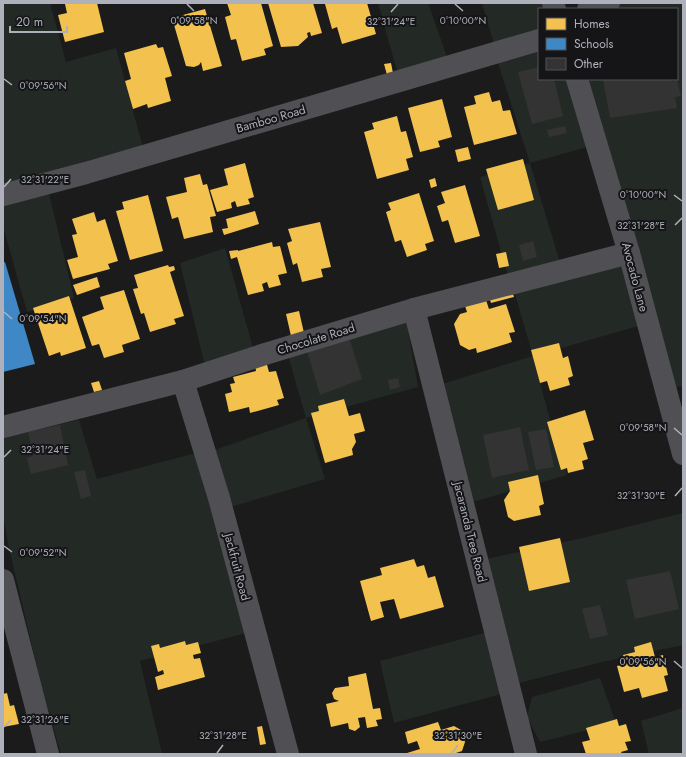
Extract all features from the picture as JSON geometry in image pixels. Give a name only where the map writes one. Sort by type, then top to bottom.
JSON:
[{"type":"street","points":[[592,8],[609,3]]},
{"type":"street","name":"Bamboo Road","points":[[3,195],[86,173],[538,40]]},
{"type":"street","name":"Avocado Lane","points":[[577,80],[629,254],[683,454]]},
{"type":"street","name":"Chocolate Road","points":[[3,428],[183,382],[265,354],[414,309],[629,254]]},
{"type":"street","name":"Jacaranda Tree Road","points":[[414,309],[526,754]]},
{"type":"street","name":"Jackfruit Road","points":[[183,382],[219,498],[288,754]]},
{"type":"street","points":[[3,580],[48,754]]},
{"type":"shaded area","points":[[3,3],[50,3],[66,62],[116,48],[143,148],[3,189]]},
{"type":"shaded area","points":[[378,3],[428,3],[448,60],[398,74]]},
{"type":"shaded area","points":[[482,3],[546,3],[548,8],[538,8],[538,31],[494,44]]},
{"type":"shaded area","points":[[603,3],[683,3],[683,386],[672,388],[585,80],[678,80],[678,8],[588,8]]},
{"type":"shaded area","points":[[538,47],[538,80],[571,80],[591,146],[530,163],[497,60]]},
{"type":"shaded area","points":[[530,163],[561,266],[509,280],[480,177]]},
{"type":"shaded area","points":[[48,189],[74,298],[27,312],[3,226],[3,200]]},
{"type":"shaded area","points":[[225,248],[255,355],[205,366],[180,263]]},
{"type":"shaded area","points":[[613,264],[622,267],[642,325],[533,356],[514,291]]},
{"type":"shaded area","points":[[405,314],[418,387],[306,418],[285,345]]},
{"type":"shaded area","points":[[533,356],[567,475],[466,504],[436,386]]},
{"type":"shaded area","points":[[306,418],[325,479],[227,508],[212,451]]},
{"type":"shaded area","points":[[79,420],[97,479],[196,453],[246,633],[140,661],[162,754],[61,754],[42,688],[9,548],[3,515],[3,439],[16,434]]},
{"type":"shaded area","points":[[683,513],[683,645],[602,662],[519,683],[481,560],[587,537]]},
{"type":"shaded area","points":[[488,632],[505,693],[394,723],[380,661]]},
{"type":"shaded area","points":[[600,678],[616,723],[540,742],[527,717],[532,697]]},
{"type":"shaded area","points":[[683,708],[683,754],[649,754],[641,721]]},
{"type":"building: Homes","points":[[97,3],[104,32],[65,42],[58,15],[67,13],[65,4]]},
{"type":"building: Homes","points":[[227,3],[261,3],[273,46],[264,49],[266,55],[242,61],[236,39],[231,40],[225,17],[231,15]]},
{"type":"building: Homes","points":[[268,3],[313,3],[322,33],[311,36],[310,32],[307,33],[308,37],[298,46],[281,47]]},
{"type":"building: Homes","points":[[367,3],[376,34],[342,44],[337,27],[332,29],[325,4]]},
{"type":"building: Homes","points":[[205,9],[222,66],[203,71],[201,62],[199,65],[194,67],[186,66],[172,18]]},
{"type":"building: Homes","points":[[156,44],[158,48],[163,47],[172,76],[165,78],[171,101],[148,108],[147,104],[133,109],[125,81],[131,79],[124,53]]},
{"type":"building: Homes","points":[[391,63],[393,73],[387,75],[384,64]]},
{"type":"building: Homes","points":[[489,92],[492,102],[500,100],[503,111],[510,110],[517,134],[474,145],[464,107],[476,104],[474,96]]},
{"type":"building: Homes","points":[[442,99],[452,137],[438,141],[440,147],[420,152],[408,108]]},
{"type":"building: Homes","points":[[397,116],[401,132],[406,131],[413,157],[406,159],[409,170],[377,179],[364,132],[374,129],[372,123]]},
{"type":"building: Homes","points":[[468,147],[471,159],[458,162],[455,150]]},
{"type":"building: Homes","points":[[523,159],[534,200],[498,210],[486,169]]},
{"type":"building: Homes","points":[[245,163],[254,197],[248,199],[250,204],[237,207],[235,201],[231,203],[232,208],[217,212],[210,190],[228,185],[224,169]]},
{"type":"building: Homes","points":[[200,174],[203,185],[207,184],[216,216],[210,217],[213,232],[184,239],[178,217],[172,219],[166,197],[187,192],[184,178]]},
{"type":"building: Homes","points":[[435,178],[437,186],[431,188],[429,180]]},
{"type":"building: Homes","points":[[465,185],[480,236],[455,243],[448,220],[442,222],[437,206],[445,203],[441,192]]},
{"type":"building: Homes","points":[[419,193],[434,241],[425,244],[427,250],[407,257],[401,240],[395,242],[386,212],[391,210],[388,203]]},
{"type":"building: Homes","points":[[148,195],[163,251],[130,260],[116,211],[124,209],[122,202]]},
{"type":"building: Homes","points":[[255,211],[259,224],[224,235],[222,229],[228,228],[226,219]]},
{"type":"building: Homes","points":[[94,212],[97,222],[105,219],[118,261],[108,264],[110,269],[73,279],[67,260],[78,257],[72,235],[77,234],[72,219]]},
{"type":"building: Homes","points":[[320,222],[331,267],[321,269],[323,277],[302,282],[297,263],[293,265],[287,243],[292,241],[288,229]]},
{"type":"building: Homes","points":[[272,242],[273,247],[280,246],[287,273],[278,275],[281,285],[269,288],[267,282],[262,284],[264,291],[248,295],[237,257],[231,259],[229,251],[238,251]]},
{"type":"building: Homes","points":[[506,252],[509,266],[499,268],[496,254]]},
{"type":"building: Homes","points":[[168,265],[169,267],[174,266],[175,270],[170,272],[184,316],[174,319],[176,324],[150,332],[144,313],[141,314],[133,289],[138,288],[134,275]]},
{"type":"building: Homes","points":[[97,277],[100,287],[77,295],[73,285]]},
{"type":"building: Homes","points":[[511,288],[514,297],[491,303],[488,294]]},
{"type":"building: Homes","points":[[124,290],[140,339],[122,345],[124,352],[104,358],[99,344],[92,346],[82,317],[104,309],[100,297]]},
{"type":"building: Homes","points":[[69,296],[86,348],[61,356],[60,352],[49,356],[33,308]]},
{"type":"building: Homes","points":[[486,300],[489,309],[506,304],[515,332],[509,333],[512,342],[477,353],[476,348],[469,350],[460,345],[454,324],[460,314],[467,312],[465,306]]},
{"type":"building: Homes","points":[[299,311],[304,333],[291,336],[286,314]]},
{"type":"building: Homes","points":[[559,343],[563,358],[568,356],[573,376],[568,378],[570,385],[550,391],[547,381],[540,383],[531,350]]},
{"type":"building: Homes","points":[[266,361],[269,372],[276,371],[284,398],[277,400],[279,405],[250,413],[249,407],[229,412],[225,394],[232,392],[230,384],[235,383],[233,377],[256,371],[255,364]]},
{"type":"building: Homes","points":[[99,381],[102,390],[94,392],[91,383]]},
{"type":"building: Homes","points":[[344,399],[349,416],[360,413],[365,431],[354,434],[356,442],[352,449],[353,455],[325,463],[311,413],[319,411],[318,406]]},
{"type":"building: Homes","points":[[585,410],[594,440],[583,443],[588,459],[582,461],[584,469],[568,473],[567,468],[561,470],[547,422]]},
{"type":"building: Homes","points":[[538,475],[544,504],[539,506],[541,515],[514,521],[508,517],[504,500],[510,491],[508,482]]},
{"type":"building: Homes","points":[[560,538],[570,582],[529,591],[519,547]]},
{"type":"building: Homes","points":[[414,559],[417,567],[424,565],[428,578],[435,576],[444,607],[400,619],[394,599],[380,602],[384,617],[371,621],[360,581],[382,575],[380,568]]},
{"type":"building: Homes","points":[[185,641],[186,645],[198,642],[201,653],[193,655],[194,659],[200,658],[205,677],[158,690],[155,677],[164,674],[163,670],[158,672],[151,646],[159,644],[160,648]]},
{"type":"building: Homes","points":[[651,642],[655,657],[663,655],[668,675],[664,676],[668,691],[642,698],[639,688],[624,692],[617,666],[625,664],[623,655],[635,652],[634,647]]},
{"type":"building: Homes","points":[[366,673],[373,709],[380,708],[382,719],[376,720],[378,726],[367,728],[365,717],[358,718],[360,727],[355,731],[349,729],[348,723],[331,727],[326,704],[339,701],[334,699],[332,693],[335,688],[349,686],[348,677]]},
{"type":"building: Homes","points":[[7,693],[10,706],[14,705],[19,724],[3,727],[3,694]]},
{"type":"building: Homes","points":[[617,719],[619,726],[626,724],[631,741],[625,742],[628,750],[621,752],[622,754],[586,754],[582,742],[590,740],[586,728]]},
{"type":"building: Homes","points":[[438,722],[441,730],[454,726],[461,730],[465,742],[462,751],[453,754],[408,754],[407,753],[420,749],[417,741],[408,744],[405,732]]},
{"type":"building: Homes","points":[[262,726],[266,744],[260,745],[257,727]]},
{"type":"building: Schools","points":[[5,262],[35,364],[3,372],[3,263]]},
{"type":"building: Other","points":[[538,67],[538,80],[554,80],[563,116],[532,124],[518,72]]},
{"type":"building: Other","points":[[603,80],[672,80],[672,82],[677,80],[681,96],[675,97],[677,108],[610,118]]},
{"type":"building: Other","points":[[565,126],[567,133],[549,137],[547,130]]},
{"type":"building: Other","points":[[533,241],[537,257],[523,261],[519,245]]},
{"type":"building: Other","points":[[350,340],[362,379],[320,395],[307,351]]},
{"type":"building: Other","points":[[398,378],[400,387],[390,390],[388,380]]},
{"type":"building: Other","points":[[60,425],[68,465],[31,474],[27,458],[33,456],[28,432]]},
{"type":"building: Other","points":[[520,427],[529,470],[492,478],[483,435]]},
{"type":"building: Other","points":[[546,429],[554,467],[536,470],[528,432]]},
{"type":"building: Other","points":[[85,470],[91,496],[81,499],[74,472]]},
{"type":"building: Other","points":[[670,571],[679,609],[635,619],[626,580]]},
{"type":"building: Other","points":[[600,605],[608,635],[590,639],[582,609]]}]
